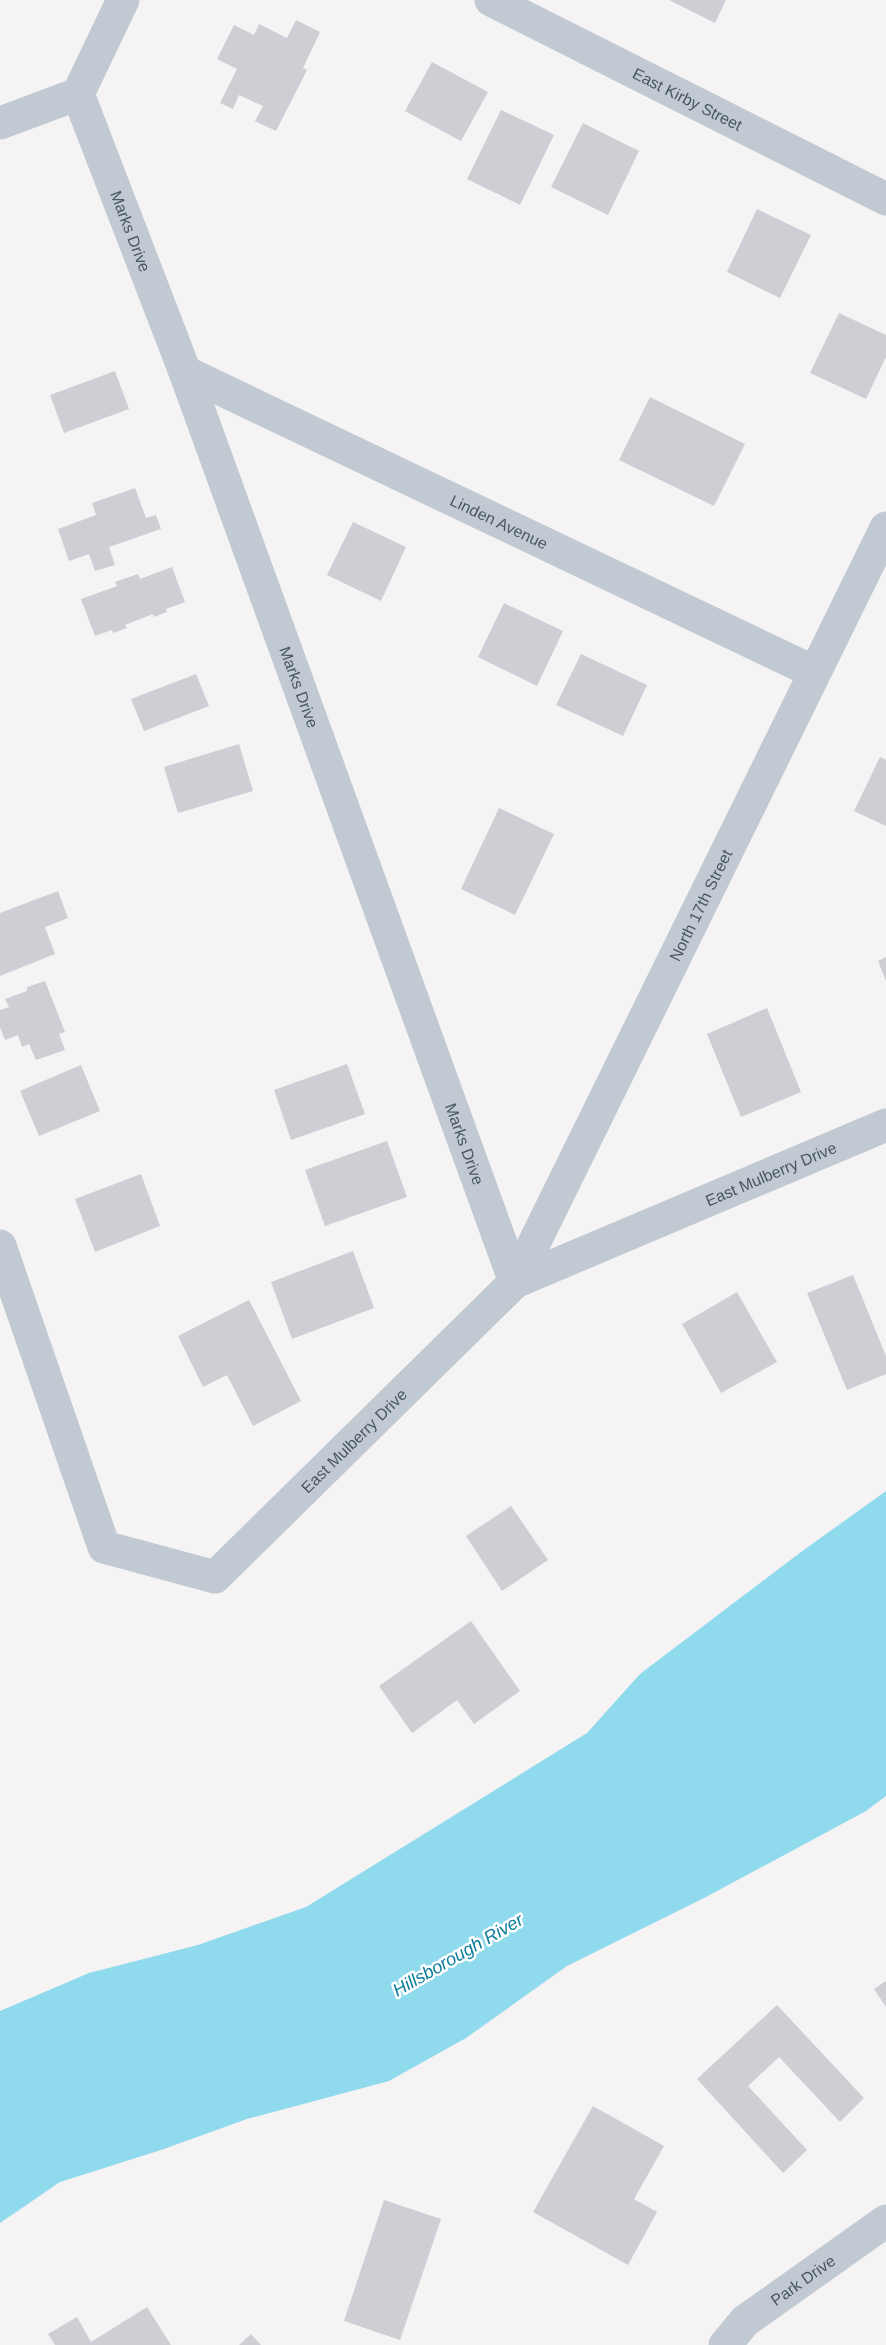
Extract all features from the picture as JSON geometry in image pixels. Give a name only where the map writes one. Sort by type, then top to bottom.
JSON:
[{"type":"street","points":[[0,123],[78,94],[123,0]]},
{"type":"street","name":"East Kirby Street","points":[[491,0],[886,199]]},
{"type":"street","name":"Marks Drive","points":[[78,94],[185,372],[515,1282]]},
{"type":"street","name":"Linden Avenue","points":[[185,372],[814,672]]},
{"type":"street","name":"North 17th Street","points":[[515,1282],[886,528]]},
{"type":"street","name":"East Mulberry Drive","points":[[0,1246],[104,1547],[215,1577],[515,1282],[886,1125]]},
{"type":"street","name":"Park Drive","points":[[725,2345],[745,2321],[886,2222]]},
{"type":"water","name":"Hillsborough River","points":[[886,1491],[886,1796],[866,1811],[706,1897],[567,1966],[466,2038],[389,2081],[247,2119],[161,2150],[60,2182],[0,2223],[0,2011],[89,1973],[198,1945],[306,1907],[587,1733],[640,1674]]},
{"type":"building","points":[[669,0],[726,0],[715,23]]},
{"type":"building","points":[[296,20],[320,32],[303,68],[307,70],[276,131],[255,121],[263,106],[239,95],[233,109],[220,103],[237,69],[217,59],[234,25],[254,35],[259,24],[287,38]]},
{"type":"building","points":[[432,62],[488,92],[461,141],[405,111]]},
{"type":"building","points":[[501,110],[554,135],[520,205],[467,179]]},
{"type":"building","points":[[583,123],[639,151],[608,215],[551,187]]},
{"type":"building","points":[[757,209],[811,235],[780,298],[727,272]]},
{"type":"building","points":[[839,313],[886,335],[886,357],[866,399],[810,373]]},
{"type":"building","points":[[115,371],[129,409],[64,433],[50,395]]},
{"type":"building","points":[[650,397],[745,444],[714,506],[619,460]]},
{"type":"building","points":[[135,488],[146,518],[156,515],[161,529],[109,547],[115,565],[95,571],[89,554],[69,561],[58,529],[96,515],[92,503]]},
{"type":"building","points":[[353,522],[406,547],[381,601],[327,575]]},
{"type":"building","points":[[172,567],[185,602],[166,609],[167,612],[154,617],[153,614],[125,625],[127,628],[95,636],[81,599],[117,586],[115,582],[138,574],[140,579]]},
{"type":"building","points":[[504,603],[563,631],[537,686],[478,657]]},
{"type":"building","points":[[581,654],[647,685],[623,736],[556,705]]},
{"type":"building","points":[[196,674],[209,706],[144,731],[131,699]]},
{"type":"building","points":[[239,744],[253,791],[178,813],[164,767]]},
{"type":"building","points":[[880,757],[886,760],[886,826],[854,811]]},
{"type":"building","points":[[499,808],[554,834],[515,915],[461,889]]},
{"type":"building","points":[[58,891],[68,918],[45,927],[55,954],[0,976],[0,913]]},
{"type":"building","points":[[886,957],[886,981],[878,961]]},
{"type":"building","points":[[45,981],[65,1032],[59,1034],[65,1050],[36,1060],[29,1044],[22,1047],[18,1035],[5,1040],[0,1027],[0,1010],[9,1007],[5,999],[27,991],[27,987]]},
{"type":"building","points":[[767,1008],[801,1092],[741,1117],[707,1034]]},
{"type":"building","points":[[347,1064],[365,1114],[291,1140],[274,1090]]},
{"type":"building","points":[[81,1065],[100,1111],[39,1136],[20,1091]]},
{"type":"building","points":[[387,1141],[407,1197],[325,1226],[305,1170]]},
{"type":"building","points":[[141,1174],[160,1226],[95,1252],[75,1199]]},
{"type":"building","points":[[353,1251],[374,1308],[292,1339],[271,1282]]},
{"type":"building","points":[[853,1275],[886,1356],[886,1374],[847,1390],[807,1293]]},
{"type":"building","points":[[737,1292],[777,1362],[721,1393],[682,1324]]},
{"type":"building","points":[[249,1300],[301,1401],[253,1426],[227,1375],[203,1387],[178,1336]]},
{"type":"building","points":[[511,1506],[548,1560],[502,1591],[466,1536]]},
{"type":"building","points":[[471,1621],[520,1691],[474,1724],[457,1700],[412,1733],[379,1686]]},
{"type":"building","points":[[886,1981],[886,2007],[874,1989]]},
{"type":"building","points":[[777,2005],[864,2098],[840,2122],[779,2057],[748,2086],[807,2150],[783,2173],[697,2079]]},
{"type":"building","points":[[593,2106],[664,2146],[634,2199],[657,2212],[628,2265],[533,2212]]},
{"type":"building","points":[[384,2200],[441,2219],[400,2340],[344,2321]]},
{"type":"building","points":[[147,2307],[171,2345],[55,2345],[48,2334],[77,2317],[91,2342]]},
{"type":"building","points":[[251,2334],[261,2345],[239,2345]]}]
